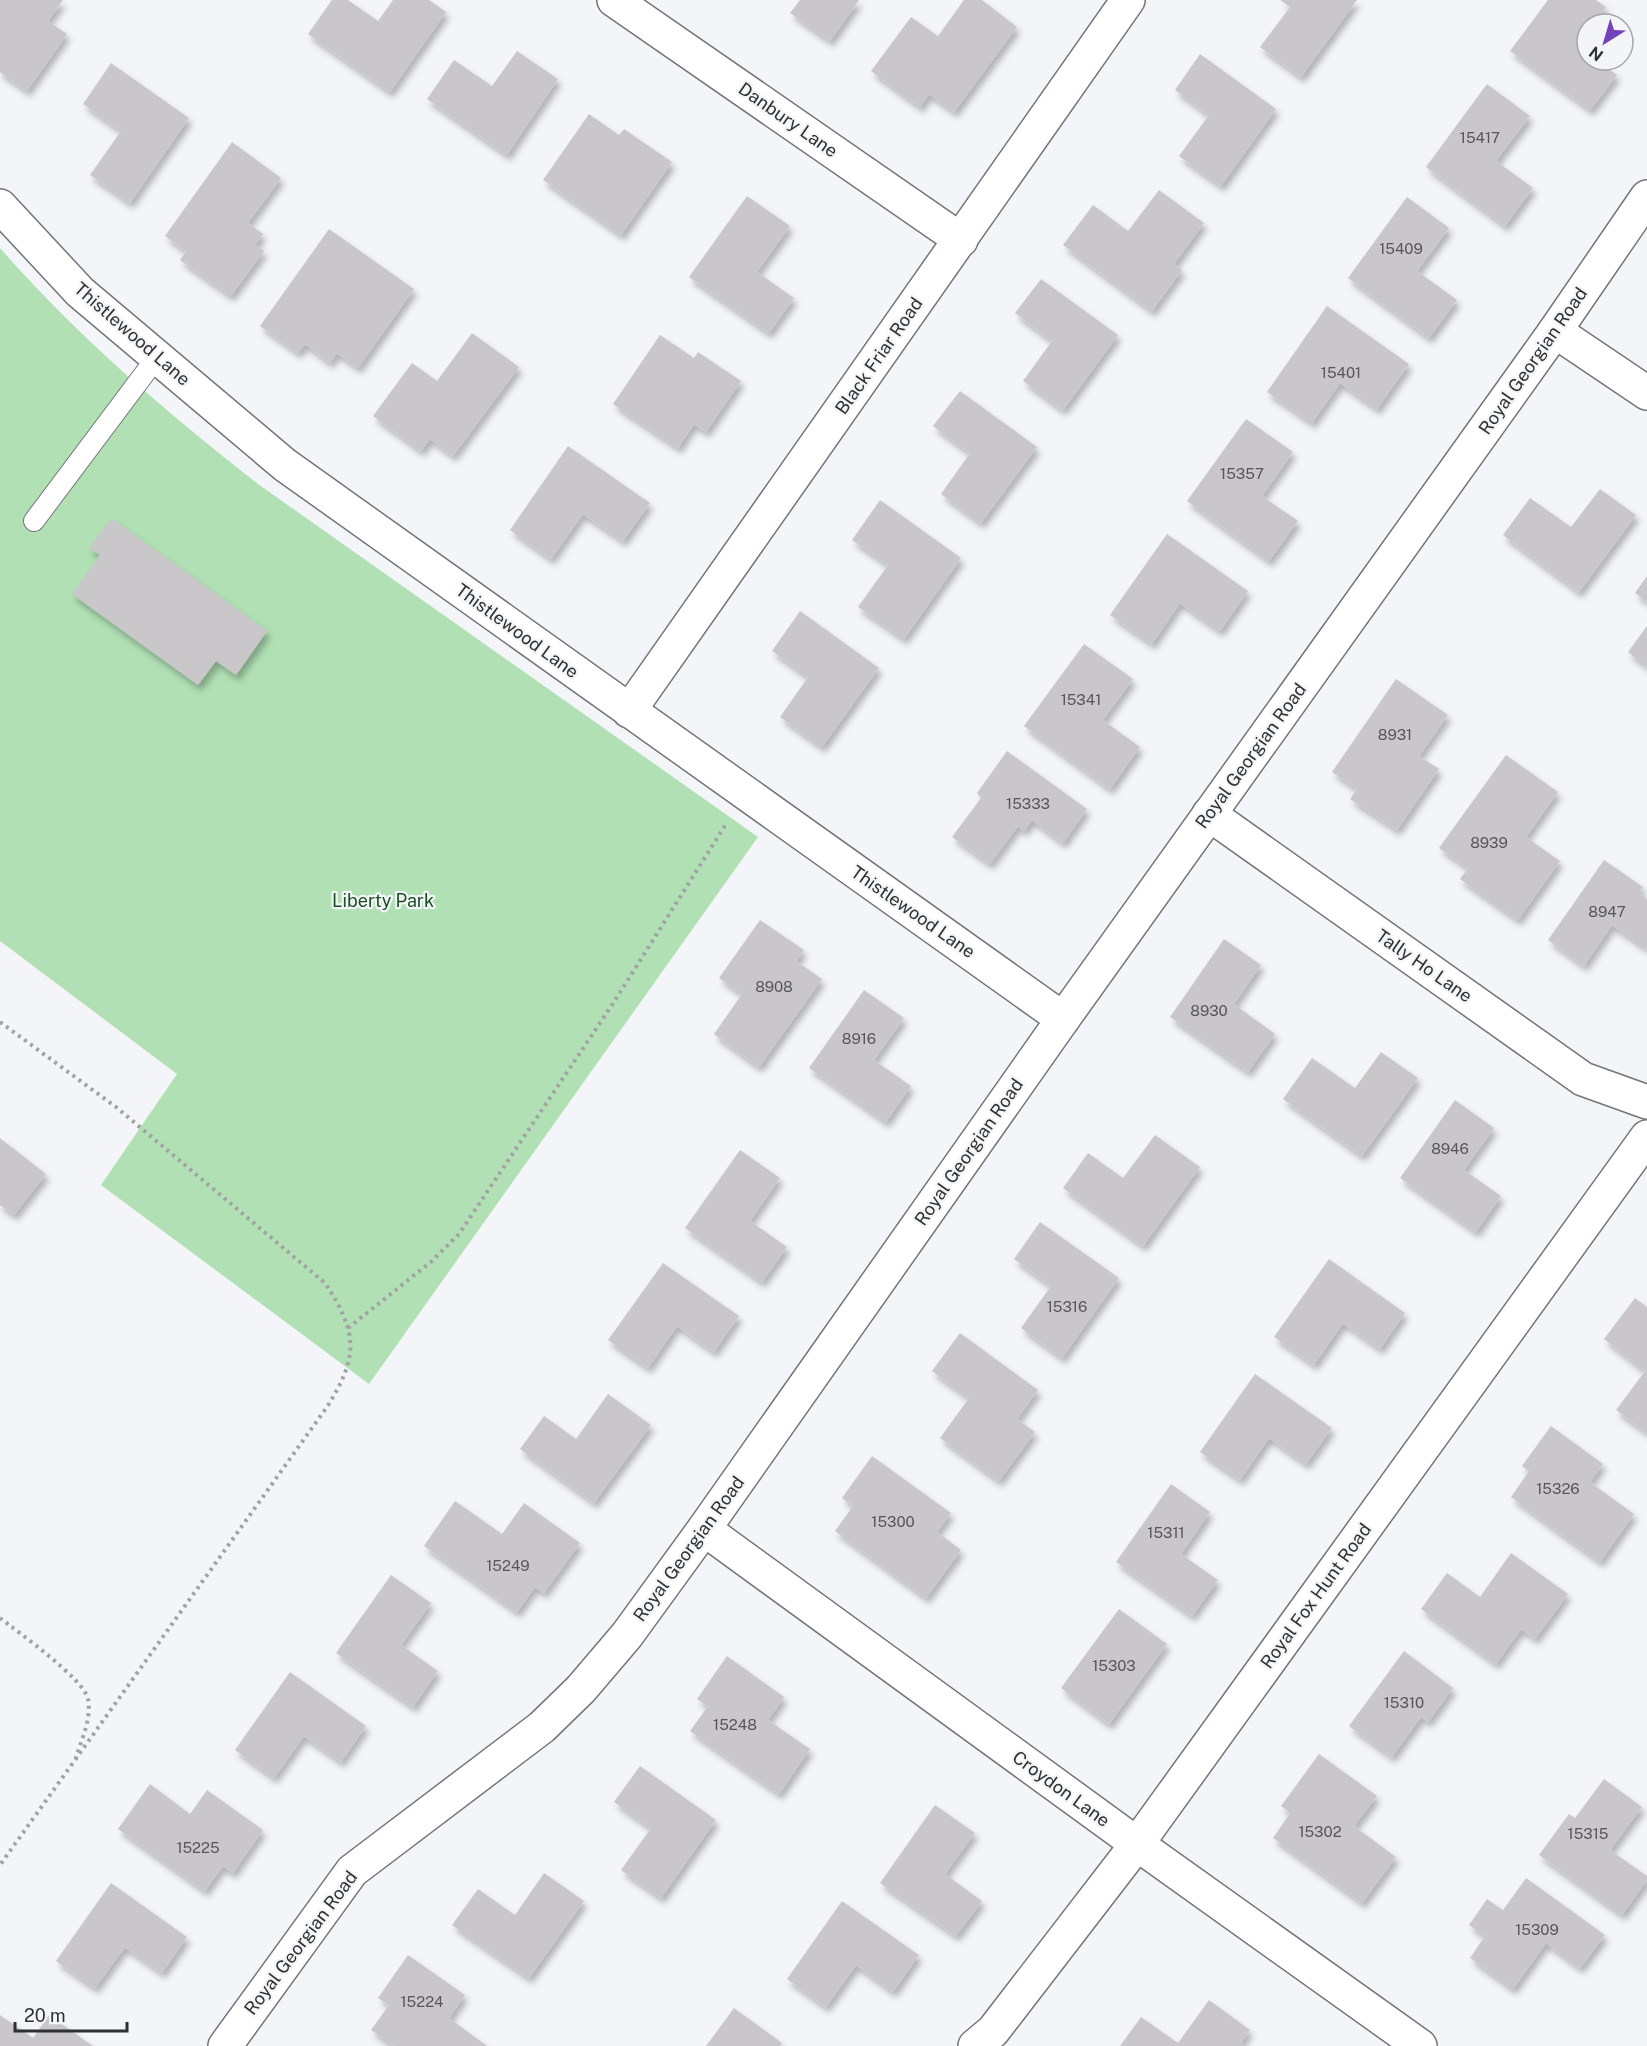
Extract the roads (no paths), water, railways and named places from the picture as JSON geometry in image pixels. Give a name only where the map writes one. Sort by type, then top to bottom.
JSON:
[{"type":"street","name":"Danbury Lane","points":[[614,0],[961,240]]},
{"type":"street","name":"Black Friar Road","points":[[629,711],[1128,0]]},
{"type":"street","name":"Royal Georgian Road","points":[[225,2046],[352,1871],[542,1728],[573,1697],[627,1635],[1209,814],[1556,331],[1647,197]]},
{"type":"street","name":"Thistlewood Lane","points":[[0,206],[80,292],[285,465],[1063,1019]]},
{"type":"street","points":[[1556,331],[1647,393]]},
{"type":"street","name":"Tally Ho Lane","points":[[1209,814],[1583,1079],[1647,1102]]},
{"type":"street","name":"Royal Fox Hunt Road","points":[[975,2046],[993,2031],[1137,1844],[1647,1137]]},
{"type":"street","name":"Croydon Lane","points":[[704,1529],[1137,1844],[1420,2046]]},
{"type":"lane","points":[[34,521],[157,357]]},
{"type":"park label","name":"Liberty Park","points":[[383,901]]}]
